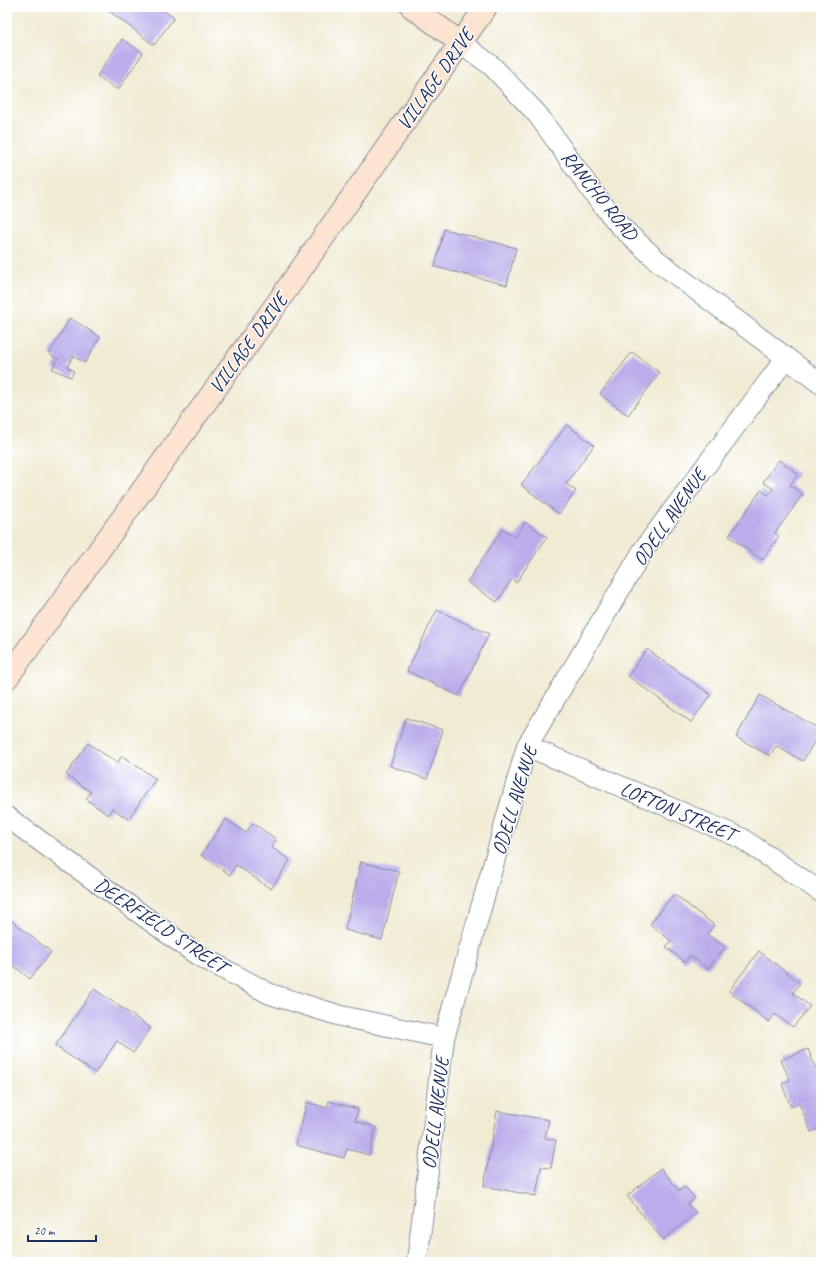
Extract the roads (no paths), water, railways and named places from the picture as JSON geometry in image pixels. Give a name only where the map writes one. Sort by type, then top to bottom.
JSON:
[{"type":"main road","name":"RANCHO ROAD","points":[[412,7],[460,43]]},
{"type":"main road","name":"VILLAGE DRIVE","points":[[7,678],[486,7]]},
{"type":"street","name":"RANCHO ROAD","points":[[460,43],[492,66],[538,115],[594,194],[620,226],[659,262],[821,384]]},
{"type":"street","name":"ODELL AVENUE","points":[[417,1262],[444,1038],[527,746],[644,548],[786,358]]},
{"type":"street","name":"LOFTON STREET","points":[[527,746],[741,838],[821,892]]},
{"type":"street","name":"DEERFIELD STREET","points":[[7,817],[196,954],[270,994],[341,1016],[444,1038]]}]
